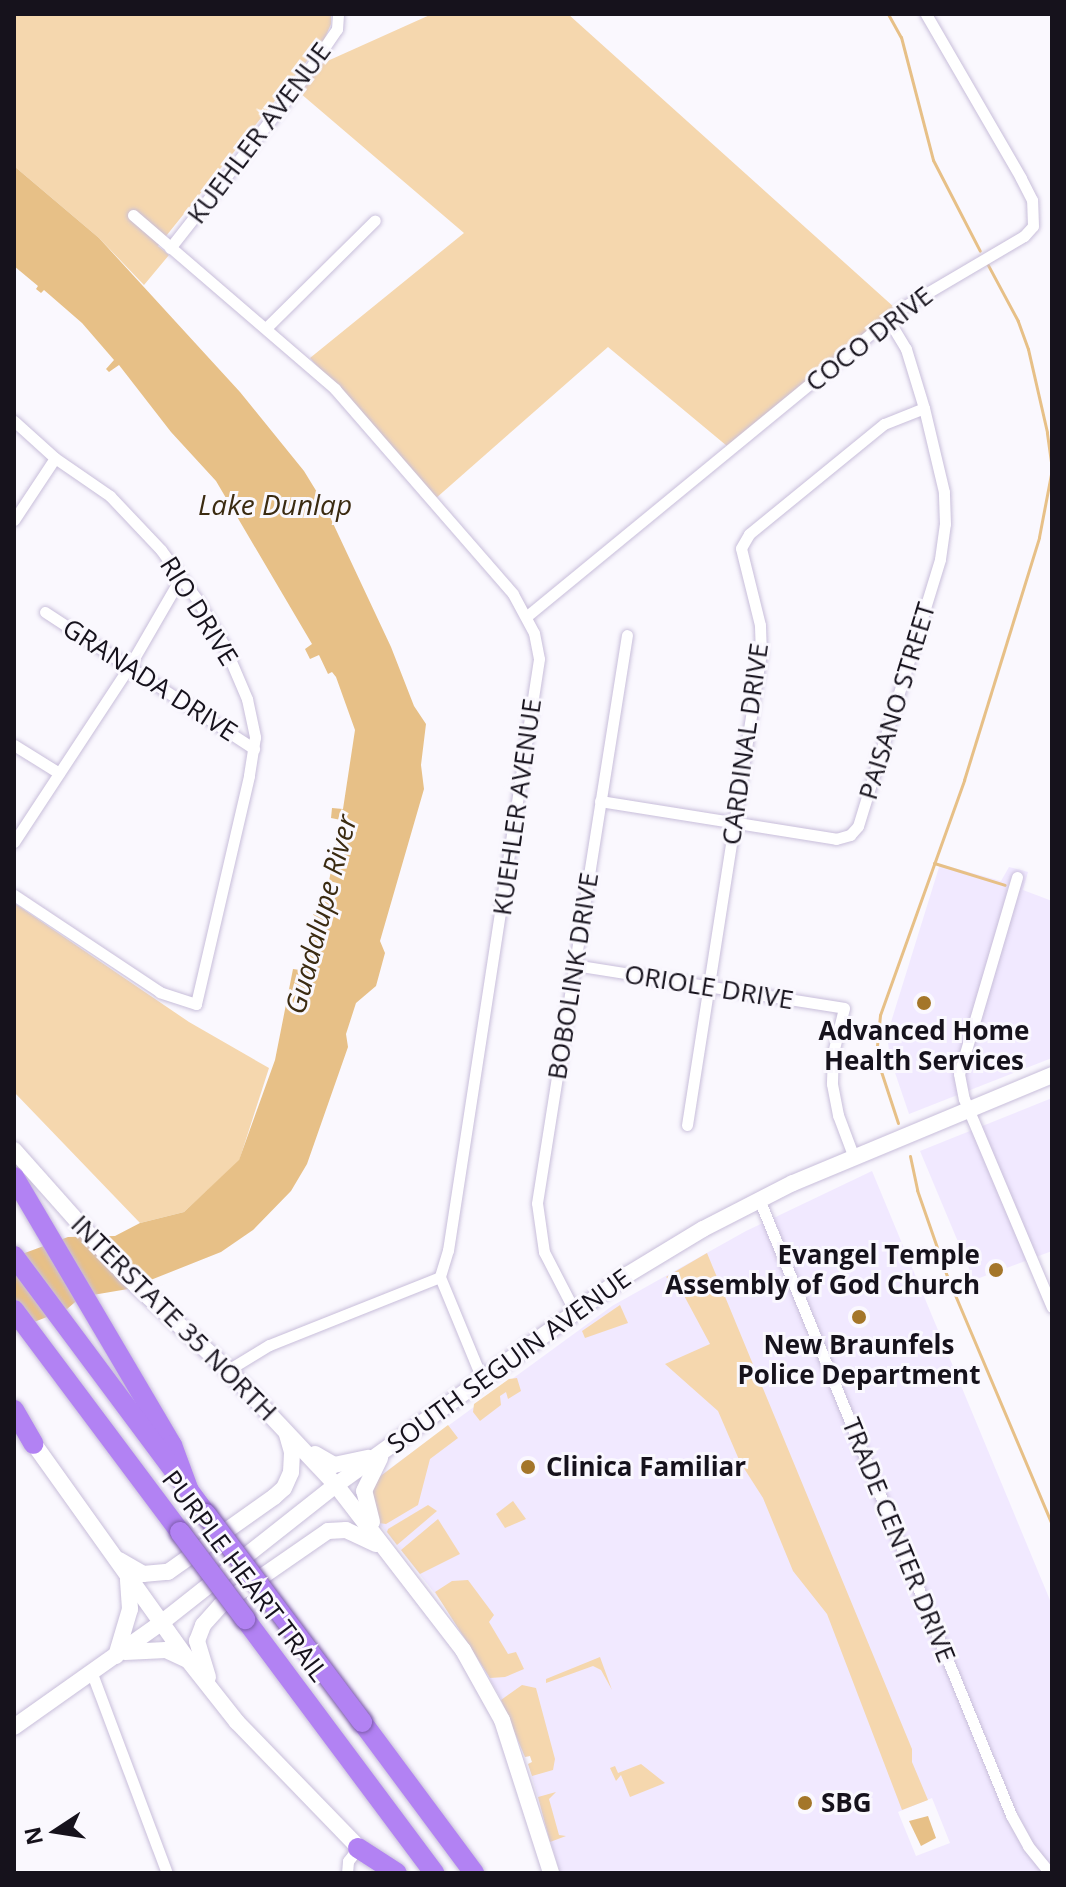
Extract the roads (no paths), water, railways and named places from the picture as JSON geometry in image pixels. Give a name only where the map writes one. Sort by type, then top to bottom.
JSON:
[{"type":"highway","points":[[14,1177],[172,1445],[189,1491]]},
{"type":"highway","name":"PURPLE HEART TRAIL","points":[[14,1256],[474,1873]]},
{"type":"highway","name":"PURPLE HEART TRAIL","points":[[14,1310],[434,1873]]},
{"type":"highway","points":[[14,1410],[34,1444]]},
{"type":"highway","points":[[358,1848],[397,1873]]},
{"type":"main road","name":"SOUTH SEGUIN AVENUE","points":[[14,1727],[161,1623],[336,1485],[574,1310],[665,1251],[759,1199],[853,1155],[1052,1075]]},
{"type":"main road","name":"INTERSTATE 35 NORTH","points":[[14,1150],[126,1276],[228,1370],[286,1431],[336,1485],[390,1555]]},
{"type":"main road","points":[[286,1431],[334,1465],[383,1453]]},
{"type":"main road","points":[[108,1552],[143,1574],[181,1566],[284,1488],[293,1461],[286,1431]]},
{"type":"main road","points":[[34,1444],[108,1552],[216,1696],[273,1762],[384,1873]]},
{"type":"main road","points":[[383,1453],[367,1481],[364,1498],[367,1513],[390,1555],[463,1650],[489,1693],[522,1773],[551,1873]]},
{"type":"main road","points":[[216,1696],[202,1664],[197,1641],[203,1625],[221,1605],[328,1531],[359,1534],[390,1555]]},
{"type":"main road","points":[[116,1656],[130,1609],[128,1578]]},
{"type":"main road","points":[[116,1656],[138,1649],[157,1649],[188,1660]]},
{"type":"street","name":"KUEHLER AVENUE","points":[[170,248],[304,77],[337,29],[338,14]]},
{"type":"street","name":"COCO DRIVE","points":[[527,616],[929,289],[1024,236],[1033,226],[1032,200],[1021,178],[926,14]]},
{"type":"street","name":"KUEHLER AVENUE","points":[[133,215],[335,389],[513,594],[527,616],[539,659],[448,1250],[440,1277]]},
{"type":"street","points":[[266,328],[375,220]]},
{"type":"street","name":"PAISANO STREET","points":[[600,801],[840,839],[850,835],[858,826],[943,542],[944,492],[924,408],[911,361],[889,321]]},
{"type":"street","name":"CARDINAL DRIVE","points":[[687,1125],[761,655],[757,611],[740,556],[744,540],[884,424],[924,408]]},
{"type":"street","name":"RIO DRIVE","points":[[14,421],[55,458],[110,496],[139,524],[181,577],[207,613],[237,671],[252,714],[254,749],[196,1004],[160,992],[14,895]]},
{"type":"street","points":[[14,520],[55,458]]},
{"type":"street","points":[[14,842],[129,667],[181,577]]},
{"type":"street","name":"GRANADA DRIVE","points":[[45,612],[254,749]]},
{"type":"street","name":"BOBOLINK DRIVE","points":[[574,1310],[546,1259],[537,1213],[627,635]]},
{"type":"street","points":[[14,745],[59,773]]},
{"type":"street","points":[[1017,877],[962,1059],[960,1082],[968,1108],[1052,1307]]},
{"type":"street","name":"ORIOLE DRIVE","points":[[574,965],[844,1008],[835,1038],[832,1084],[838,1115],[853,1155]]},
{"type":"street","name":"TRADE CENTER DRIVE","points":[[759,1199],[1011,1815],[1028,1846],[1050,1873]]},
{"type":"street","points":[[228,1370],[269,1345],[440,1277],[482,1379]]},
{"type":"street","points":[[14,1431],[34,1444]]},
{"type":"street","points":[[91,1671],[167,1873]]},
{"type":"street","points":[[347,1873],[348,1861],[358,1848]]},
{"type":"water","name":"Lake Dunlap","points":[[14,166],[99,238],[240,392],[304,471],[323,502],[391,647],[414,706],[426,724],[421,765],[424,789],[380,941],[385,953],[376,986],[356,1003],[346,1034],[348,1047],[307,1164],[291,1191],[253,1230],[221,1252],[128,1289],[81,1297],[67,1309],[14,1330],[14,1257],[68,1237],[115,1236],[140,1223],[184,1212],[239,1160],[275,1060],[293,969],[300,970],[311,938],[317,931],[312,917],[328,886],[341,820],[331,818],[332,808],[343,809],[355,730],[336,677],[332,672],[328,674],[319,655],[310,659],[305,649],[312,644],[216,481],[171,432],[119,365],[109,372],[106,369],[114,360],[82,323],[44,290],[41,293],[36,289],[38,286],[14,266]]},
{"type":"water","points":[[928,1816],[936,1838],[921,1846],[909,1821]]},
{"type":"waterway","points":[[888,14],[901,37],[933,160],[980,251]]},
{"type":"waterway","points":[[898,1123],[876,1056],[880,1015],[964,780],[1039,537],[1052,469],[1028,349],[1018,321],[988,265]]},
{"type":"waterway","points":[[934,863],[1005,885]]},
{"type":"waterway","points":[[910,1156],[917,1190],[947,1276],[1052,1524]]},
{"type":"place","name":"Advanced Home Health Services","points":[[924,1003]]},
{"type":"place","name":"Evangel Temple Assembly of God Church","points":[[996,1270]]},
{"type":"place","name":"New Braunfels Police Department","points":[[859,1317]]},
{"type":"place","name":"Clinica Familiar","points":[[528,1467]]},
{"type":"place","name":"SBG","points":[[805,1803]]},
{"type":"water label","name":"Guadalupe River","points":[[320,914]]}]
